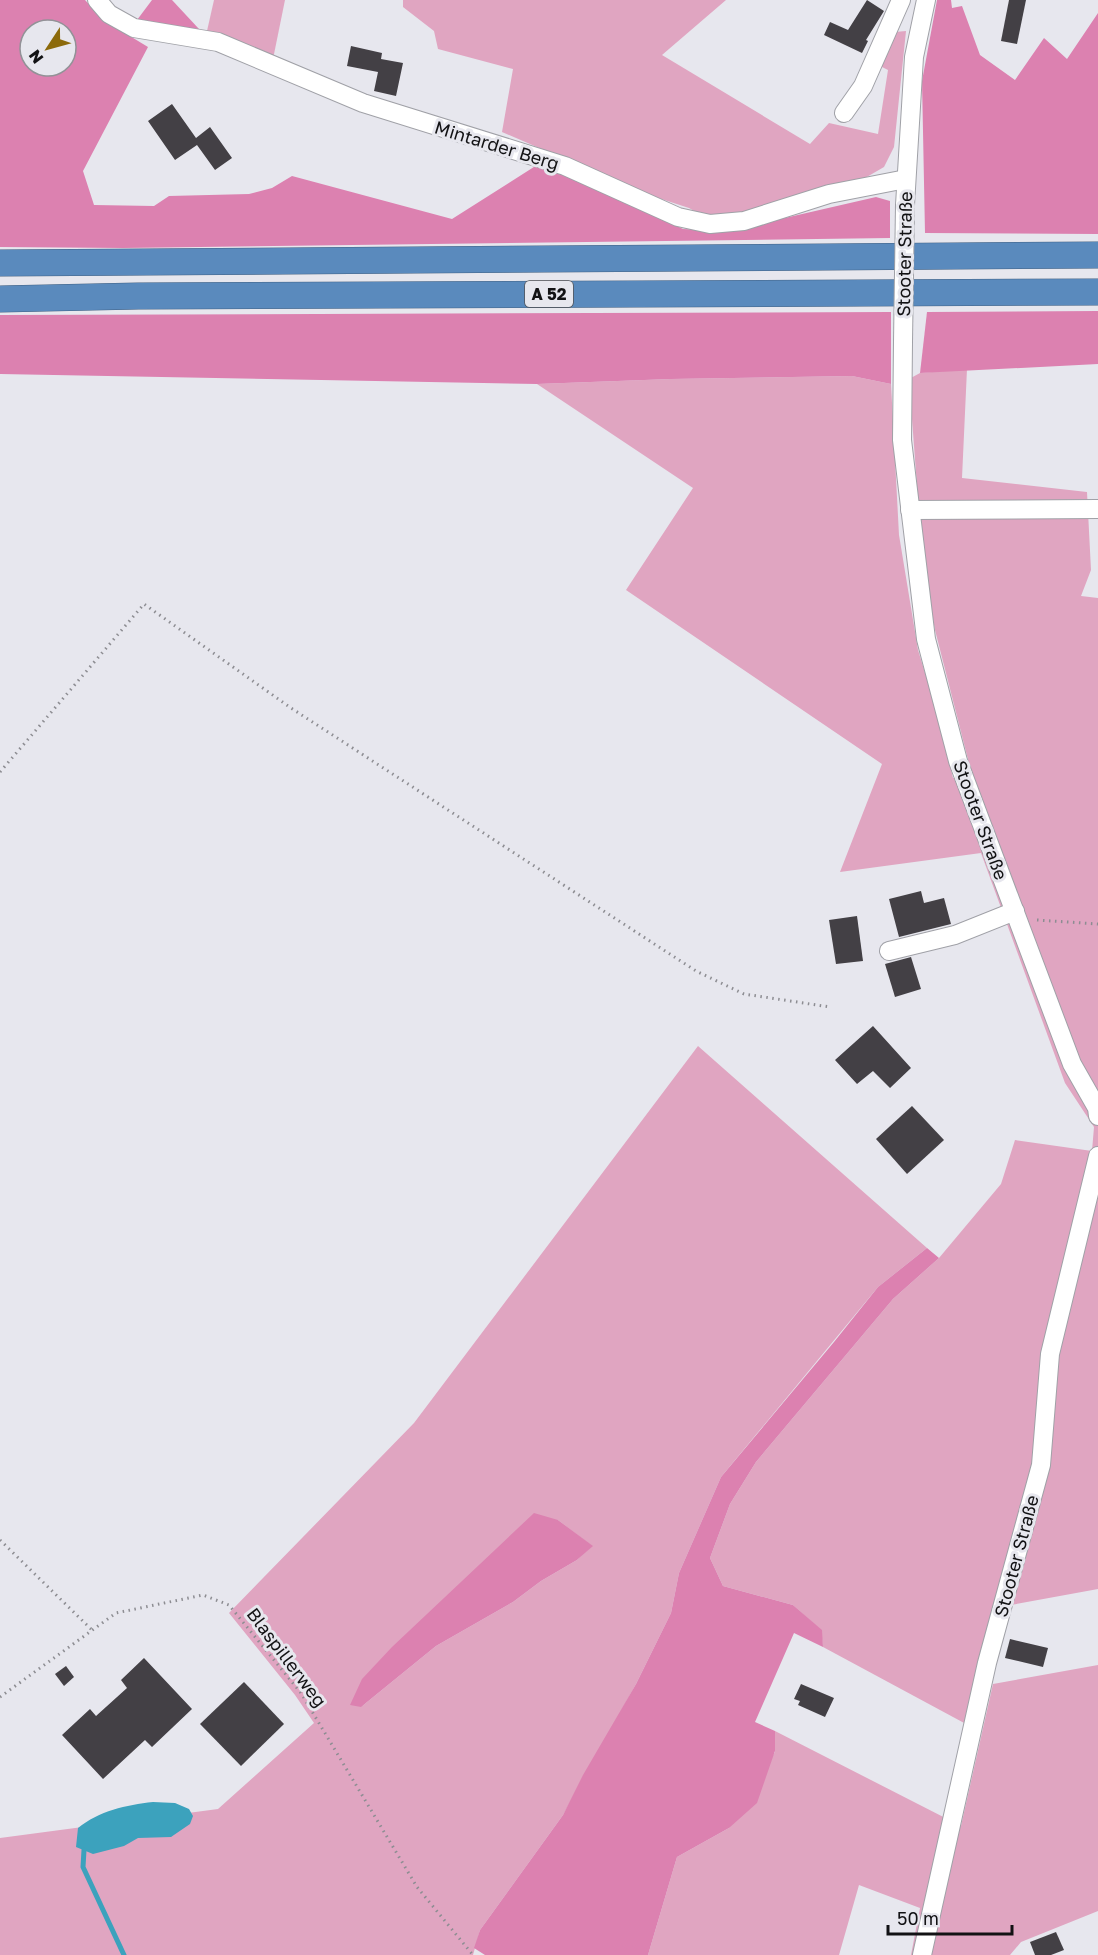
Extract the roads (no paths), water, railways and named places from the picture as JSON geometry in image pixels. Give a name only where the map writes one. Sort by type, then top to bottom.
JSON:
[{"type":"highway","name":"A 52","points":[[0,263],[1098,255]]},
{"type":"highway","name":"A 52","points":[[0,299],[186,296],[1098,292]]},
{"type":"street","name":"Mintarder Berg","points":[[98,0],[109,14],[134,27],[218,42],[363,103],[565,166],[678,216],[710,224],[744,221],[829,194],[906,179]]},
{"type":"street","points":[[844,113],[863,86],[901,0]]},
{"type":"street","name":"Stooter Straße","points":[[926,0],[914,57],[906,179],[902,440],[926,639],[958,761],[1072,1064],[1097,1108],[1098,1116]]},
{"type":"street","points":[[910,510],[1098,509]]},
{"type":"street","points":[[889,951],[955,935],[1016,915]]},
{"type":"street","name":"Stooter Straße","points":[[922,1955],[987,1663],[1041,1464],[1050,1354],[1098,1156]]},
{"type":"water","points":[[153,1802],[175,1803],[189,1809],[193,1816],[190,1824],[171,1837],[138,1838],[124,1846],[93,1854],[76,1847],[78,1828],[86,1822],[113,1810]]},
{"type":"waterway","points":[[84,1850],[83,1867],[124,1955]]}]
